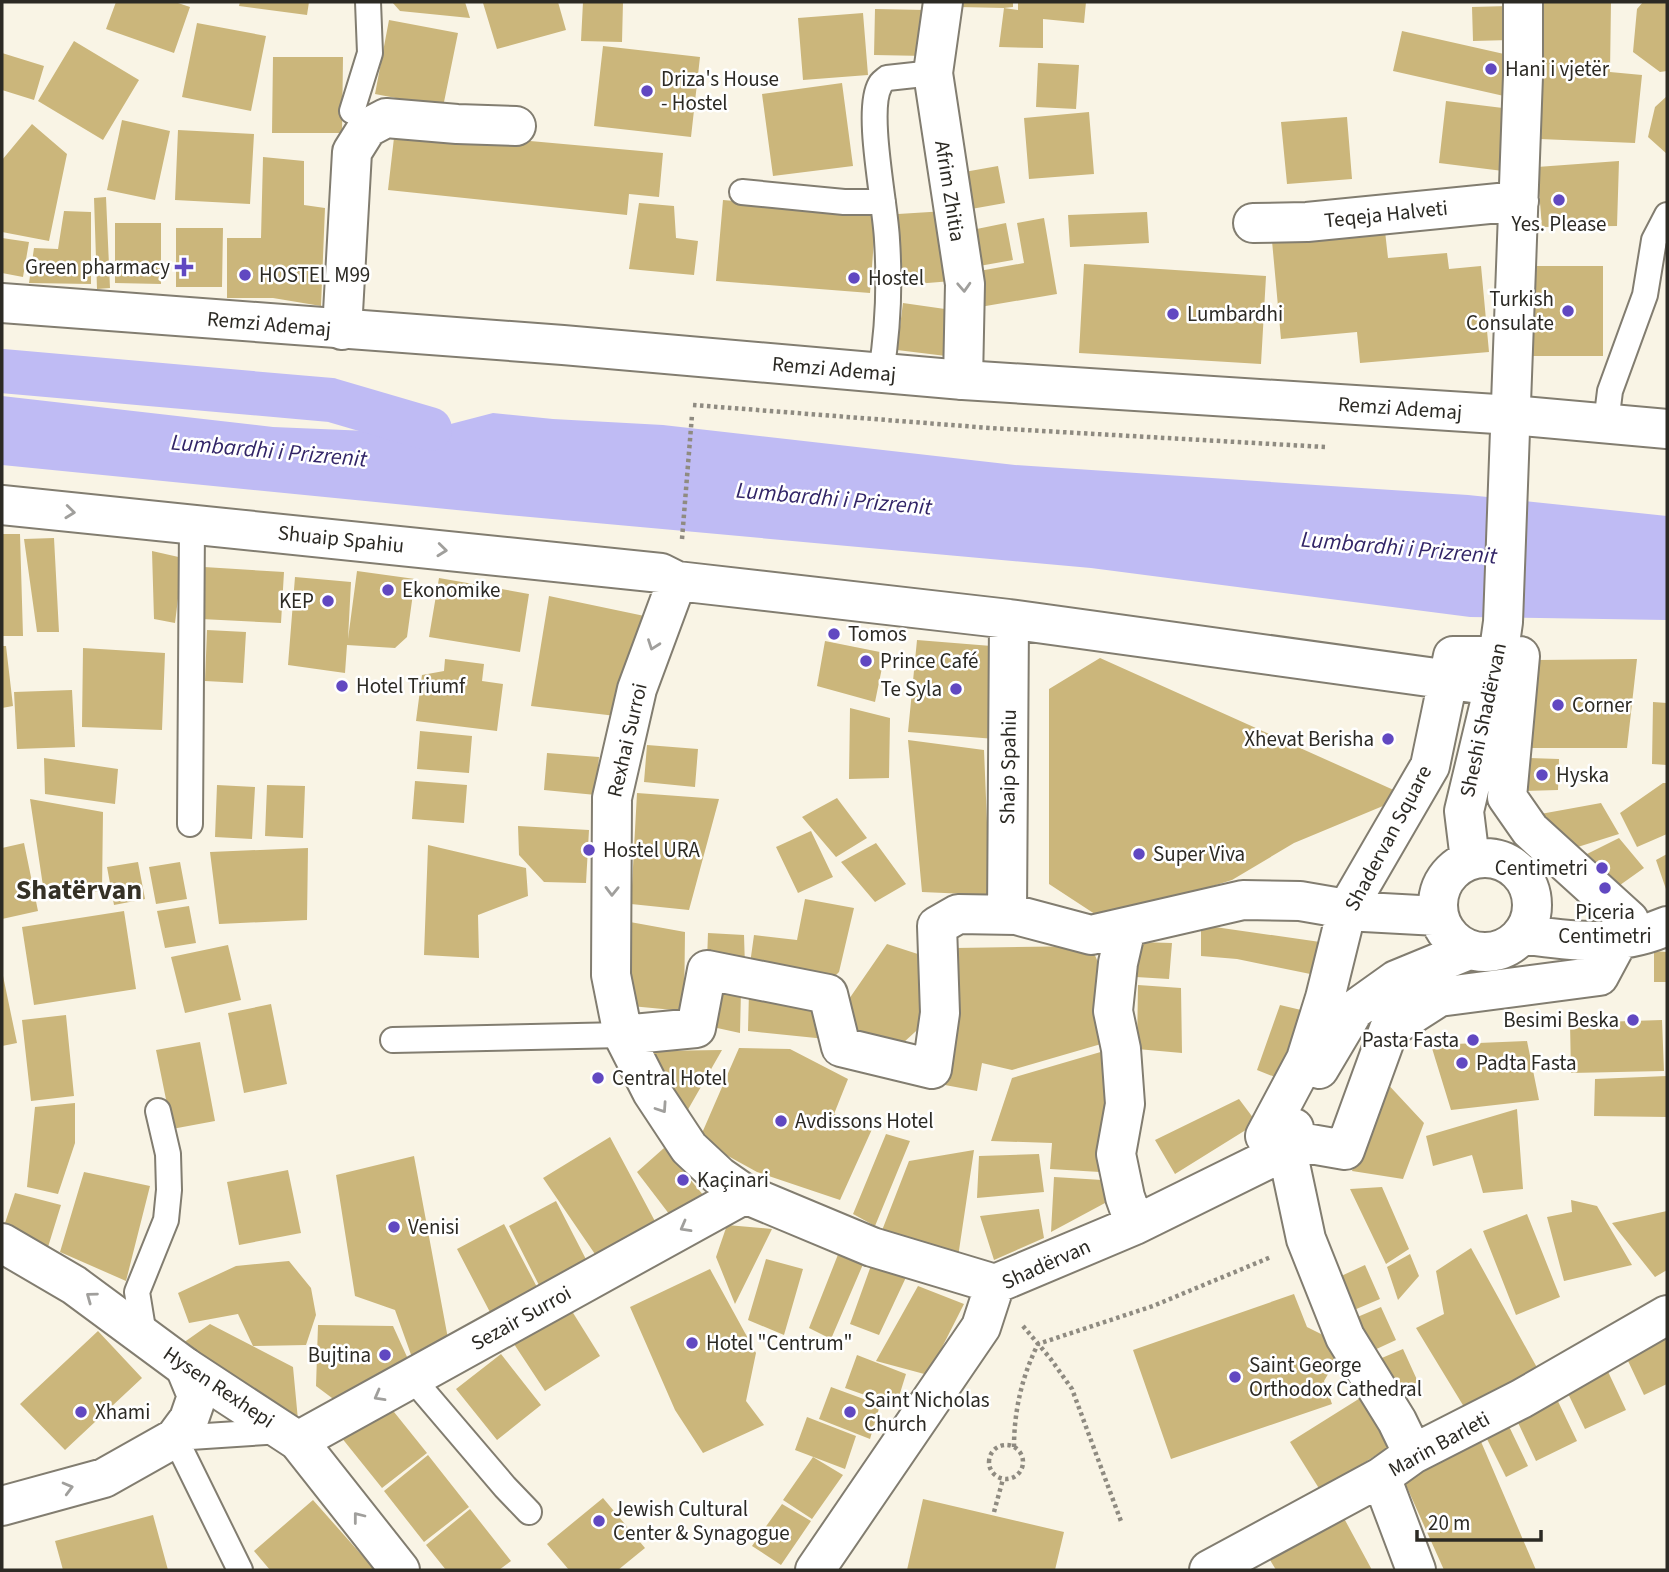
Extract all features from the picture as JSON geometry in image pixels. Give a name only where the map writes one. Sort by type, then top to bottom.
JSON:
[{"type":"street","name":"Afrim Zhitia","points":[[943,2],[933,73],[965,284],[963,380]]},
{"type":"street","points":[[1511,415],[1523,2]]},
{"type":"street","points":[[342,330],[352,152],[367,128],[386,118],[516,126]]},
{"type":"street","name":"Teqeja Halveti","points":[[1253,223],[1307,222],[1519,201]]},
{"type":"street","name":"Remzi Ademaj","points":[[2,303],[563,345],[963,380],[1511,415],[1667,429]]},
{"type":"street","name":"Sheshi Shadërvan","points":[[1470,860],[1464,811],[1499,655],[1511,415]]},
{"type":"street","name":"Shuaip Spahiu","points":[[2,505],[661,573],[677,581],[1009,619],[1448,680],[1499,655]]},
{"type":"street","name":"Rexhai Surroi","points":[[677,581],[637,689],[612,798],[611,975],[623,1035],[652,1092],[689,1147],[719,1176],[745,1194]]},
{"type":"street","name":"Shaip Spahiu","points":[[1007,915],[1009,619]]},
{"type":"street","name":"Shadervan Square","points":[[1448,680],[1430,766],[1347,909],[1325,998],[1306,1059],[1265,1136],[1289,1145],[1345,1150],[1389,1029],[1439,997],[1599,976],[1629,920],[1530,830],[1507,797],[1520,656],[1499,655]]},
{"type":"street","points":[[1484,858],[1501,861],[1515,869],[1526,881],[1532,897],[1532,913],[1526,929],[1516,941],[1502,950],[1485,953],[1469,950],[1454,942],[1444,930],[1438,916],[1437,902],[1447,876],[1470,860],[1484,858]]},
{"type":"street","points":[[623,1035],[696,1028],[707,970],[828,994],[841,1047],[932,1069],[940,1013],[937,926],[958,914],[1007,915],[1058,924],[1091,935],[1243,900],[1300,901],[1347,909],[1438,916]]},
{"type":"street","points":[[1522,934],[1563,941],[1617,942],[1648,935],[1667,926]]},
{"type":"street","points":[[1126,928],[1118,963],[1113,1011],[1121,1049],[1125,1104],[1116,1154],[1125,1198],[1135,1225]]},
{"type":"street","points":[[1413,1454],[1398,1422],[1345,1337],[1306,1239],[1289,1145],[1301,1101],[1354,1010],[1396,980],[1469,950]]},
{"type":"street","name":"Shadërvan","points":[[815,1570],[981,1328],[995,1284],[1135,1225],[1289,1145]]},
{"type":"street","points":[[745,1194],[872,1247],[995,1284]]},
{"type":"street","name":"Sezair Surroi","points":[[290,1436],[412,1378],[745,1194]]},
{"type":"street","name":"Hysen Rexhepi","points":[[2,1243],[74,1284],[185,1367],[290,1436],[400,1570]]},
{"type":"street","name":"Marin Barleti","points":[[1209,1570],[1381,1477],[1413,1454],[1521,1399],[1667,1315]]},
{"type":"street","points":[[2,1506],[104,1478],[175,1438],[189,1419],[197,1396],[185,1367]]},
{"type":"street","points":[[1381,1477],[1416,1570]]},
{"type":"lane","points":[[352,111],[370,53],[368,2]]},
{"type":"lane","points":[[881,373],[888,329],[887,238],[876,141],[879,86],[887,78],[933,73]]},
{"type":"lane","points":[[742,192],[844,202],[883,202]]},
{"type":"lane","points":[[1606,423],[1610,391],[1645,295],[1654,240],[1667,215]]},
{"type":"lane","points":[[190,824],[192,524]]},
{"type":"lane","points":[[393,1040],[623,1035]]},
{"type":"lane","points":[[144,1335],[136,1292],[166,1220],[169,1190],[168,1154],[158,1111]]},
{"type":"lane","points":[[412,1378],[529,1512]]},
{"type":"lane","points":[[240,1570],[175,1438],[290,1436]]},
{"type":"path","points":[[682,542],[692,415]]},
{"type":"path","points":[[1014,1447],[1014,1429],[1026,1368],[1038,1344],[1153,1306],[1275,1256],[1306,1239]]},
{"type":"path","points":[[995,1284],[1023,1326],[1072,1389],[1122,1524]]},
{"type":"path","points":[[1008,1445],[1014,1447],[1022,1456],[1022,1467],[1014,1477],[1003,1479],[992,1472],[989,1461],[998,1447],[1008,1445]]},
{"type":"path","points":[[994,1511],[1003,1479]]},
{"type":"water","name":"Lumbardhi i Prizrenit","points":[[2,396],[273,427],[416,433],[493,413],[663,425],[1015,465],[1468,495],[1667,516],[1667,620],[1470,617],[1091,568],[507,515],[2,465]]},
{"type":"building","points":[[116,2],[175,2],[190,7],[174,53],[106,29]]},
{"type":"building","points":[[240,2],[309,2],[307,15],[239,6]]},
{"type":"building","points":[[392,2],[465,2],[470,18],[400,11]]},
{"type":"building","points":[[558,2],[566,30],[497,49],[483,3]]},
{"type":"building","points":[[583,2],[623,2],[622,42],[581,41]]},
{"type":"building","points":[[961,2],[1013,2],[1013,7],[959,7]]},
{"type":"building","points":[[1018,2],[1086,2],[1084,23],[1043,19],[1043,48],[999,47],[1004,8],[1018,10]]},
{"type":"building","points":[[1538,2],[1611,2],[1610,72],[1642,75],[1635,143],[1540,139]]},
{"type":"building","points":[[1643,2],[1667,2],[1667,71],[1660,72],[1633,52],[1637,9]]},
{"type":"building","points":[[1509,6],[1510,40],[1473,41],[1472,7]]},
{"type":"building","points":[[875,9],[926,10],[926,56],[874,55]]},
{"type":"building","points":[[863,13],[868,75],[803,80],[798,18]]},
{"type":"building","points":[[389,20],[458,33],[443,107],[375,94]]},
{"type":"building","points":[[197,23],[266,36],[251,111],[182,97]]},
{"type":"building","points":[[1402,31],[1513,56],[1504,96],[1393,71]]},
{"type":"building","points":[[74,41],[139,80],[103,140],[38,101]]},
{"type":"building","name":"Driza's House - Hostel","points":[[603,46],[700,57],[691,137],[594,126]]},
{"type":"building","points":[[2,53],[44,66],[34,100],[2,90]]},
{"type":"building","points":[[273,57],[343,57],[342,133],[272,133]]},
{"type":"building","points":[[1038,63],[1079,65],[1076,109],[1036,107]]},
{"type":"building","points":[[842,83],[853,166],[773,176],[762,94]]},
{"type":"building","points":[[1667,96],[1667,154],[1648,137],[1655,107]]},
{"type":"building","points":[[1446,101],[1511,109],[1503,171],[1439,163]]},
{"type":"building","points":[[1089,112],[1094,174],[1029,179],[1024,118]]},
{"type":"building","points":[[1347,117],[1352,179],[1287,184],[1281,122]]},
{"type":"building","points":[[122,120],[170,131],[155,200],[107,190]]},
{"type":"building","points":[[32,124],[67,154],[49,241],[2,232],[2,160]]},
{"type":"building","points":[[395,129],[663,153],[659,197],[629,194],[627,215],[388,190]]},
{"type":"building","points":[[178,130],[254,134],[250,204],[175,200]]},
{"type":"building","points":[[263,157],[304,161],[304,205],[325,208],[321,306],[273,298],[227,298],[227,238],[261,238]]},
{"type":"building","points":[[1619,161],[1617,226],[1542,227],[1537,167]]},
{"type":"building","points":[[998,166],[1005,203],[960,211],[953,174]]},
{"type":"building","points":[[106,197],[110,288],[97,289],[94,198]]},
{"type":"building","points":[[723,200],[876,213],[870,293],[716,281]]},
{"type":"building","points":[[639,203],[674,206],[676,238],[698,241],[694,275],[629,269]]},
{"type":"building","points":[[64,211],[91,212],[91,284],[29,283],[34,248],[58,249]]},
{"type":"building","points":[[946,211],[952,281],[903,285],[898,214]]},
{"type":"building","points":[[1147,212],[1149,243],[1070,247],[1068,215]]},
{"type":"building","points":[[1044,218],[1057,294],[974,308],[968,273],[1024,263],[1017,223]]},
{"type":"building","points":[[115,223],[161,223],[161,284],[115,283]]},
{"type":"building","points":[[1006,223],[1013,260],[968,268],[962,232]]},
{"type":"building","points":[[176,228],[223,228],[222,287],[176,287]]},
{"type":"building","points":[[1385,231],[1388,258],[1447,253],[1449,269],[1481,266],[1489,352],[1360,363],[1357,332],[1281,339],[1272,241]]},
{"type":"building","points":[[2,238],[29,242],[23,277],[2,273]]},
{"type":"building","name":"Lumbardhi","points":[[1084,264],[1266,276],[1261,364],[1079,353]]},
{"type":"building","name":"Turkish Consulate","points":[[1532,266],[1603,266],[1603,356],[1533,356]]},
{"type":"building","points":[[903,303],[952,310],[946,356],[897,350]]},
{"type":"building","points":[[2,534],[20,534],[23,636],[2,636]]},
{"type":"building","points":[[54,538],[59,632],[37,632],[24,539]]},
{"type":"building","points":[[152,551],[183,558],[175,623],[154,619]]},
{"type":"building","points":[[204,567],[284,572],[281,623],[201,619]]},
{"type":"building","points":[[357,571],[415,579],[407,637],[395,648],[347,645],[345,673],[288,665],[295,577],[351,582],[348,639]]},
{"type":"building","points":[[439,578],[529,594],[520,652],[429,637]]},
{"type":"building","points":[[549,596],[654,618],[616,716],[531,706]]},
{"type":"building","points":[[207,630],[246,632],[243,683],[205,681]]},
{"type":"building","name":"Te Syla","points":[[917,640],[1004,647],[995,739],[908,732]]},
{"type":"building","points":[[825,641],[885,653],[875,702],[817,686]]},
{"type":"building","points":[[2,646],[6,646],[13,706],[2,708]]},
{"type":"building","points":[[83,648],[165,653],[162,730],[82,727]]},
{"type":"building","points":[[1100,658],[1407,796],[1294,843],[1232,880],[1104,920],[1049,884],[1049,689]]},
{"type":"building","points":[[445,659],[484,664],[482,681],[503,684],[497,731],[416,721],[422,675],[444,671]]},
{"type":"building","points":[[1637,659],[1627,748],[1525,748],[1536,660]]},
{"type":"building","points":[[72,690],[75,747],[17,749],[14,692]]},
{"type":"building","points":[[1653,702],[1667,703],[1667,765],[1652,764]]},
{"type":"building","points":[[850,708],[890,718],[889,778],[849,779]]},
{"type":"building","points":[[420,731],[472,736],[469,773],[417,769]]},
{"type":"building","points":[[908,740],[984,750],[990,895],[922,892]]},
{"type":"building","points":[[647,745],[698,749],[695,787],[644,782]]},
{"type":"building","points":[[547,753],[599,757],[596,795],[544,790]]},
{"type":"building","points":[[44,758],[118,769],[115,804],[45,794]]},
{"type":"building","name":"Hyska","points":[[1529,758],[1559,759],[1558,790],[1523,791]]},
{"type":"building","points":[[415,781],[467,785],[464,823],[412,819]]},
{"type":"building","points":[[1663,783],[1667,783],[1667,834],[1637,847],[1620,813]]},
{"type":"building","points":[[217,785],[255,787],[252,839],[215,837]]},
{"type":"building","points":[[267,785],[305,786],[303,838],[265,836]]},
{"type":"building","points":[[637,793],[719,799],[689,910],[631,904]]},
{"type":"building","points":[[837,798],[867,838],[836,857],[802,817]]},
{"type":"building","points":[[30,799],[103,812],[102,892],[43,886]]},
{"type":"building","points":[[1601,803],[1619,834],[1565,851],[1535,815]]},
{"type":"building","points":[[518,826],[589,830],[586,883],[544,882],[519,855]]},
{"type":"building","points":[[811,831],[833,877],[798,893],[776,847]]},
{"type":"building","points":[[1619,838],[1644,868],[1606,895],[1575,860]]},
{"type":"building","points":[[24,843],[38,911],[2,919],[2,848]]},
{"type":"building","points":[[876,843],[906,884],[875,902],[841,862]]},
{"type":"building","points":[[428,845],[526,868],[528,896],[478,915],[479,958],[424,955]]},
{"type":"building","points":[[308,848],[307,920],[219,924],[210,852]]},
{"type":"building","points":[[1667,854],[1667,892],[1656,860]]},
{"type":"building","points":[[138,862],[145,899],[114,905],[107,867]]},
{"type":"building","points":[[180,862],[187,899],[156,904],[149,867]]},
{"type":"building","points":[[805,899],[854,908],[839,972],[832,979],[749,971],[754,935],[797,940]]},
{"type":"building","points":[[189,906],[196,943],[165,948],[157,911]]},
{"type":"building","points":[[124,911],[136,989],[34,1005],[22,927]]},
{"type":"building","points":[[630,922],[685,932],[684,1011],[631,1006]]},
{"type":"building","points":[[1201,925],[1334,944],[1325,977],[1237,959],[1201,956]]},
{"type":"building","points":[[708,933],[744,935],[745,967],[707,961]]},
{"type":"building","points":[[1138,942],[1172,943],[1169,979],[1136,977]]},
{"type":"building","points":[[887,944],[927,957],[937,1012],[892,1053],[850,1033],[849,999]]},
{"type":"building","points":[[228,945],[241,1000],[185,1013],[171,957]]},
{"type":"building","points":[[1091,946],[1106,981],[1108,1042],[1012,1070],[982,1063],[977,1091],[945,1085],[955,948]]},
{"type":"building","points":[[1654,951],[1667,952],[1667,982],[1654,982]]},
{"type":"building","points":[[2,971],[17,1043],[2,1046]]},
{"type":"building","points":[[1138,985],[1181,988],[1182,1053],[1137,1049]]},
{"type":"building","points":[[712,987],[741,991],[740,1033],[708,1026]]},
{"type":"building","points":[[749,992],[807,1003],[826,1039],[748,1031]]},
{"type":"building","points":[[271,1004],[287,1084],[244,1093],[228,1013]]},
{"type":"building","points":[[1280,1005],[1318,1014],[1285,1081],[1257,1070]]},
{"type":"building","points":[[66,1015],[74,1096],[31,1101],[22,1020]]},
{"type":"building","points":[[1662,1020],[1664,1071],[1571,1073],[1570,1023]]},
{"type":"building","points":[[1527,1041],[1539,1100],[1451,1110],[1431,1045]]},
{"type":"building","points":[[200,1042],[215,1121],[172,1129],[156,1050]]},
{"type":"building","name":"Avdissons Hotel","points":[[739,1048],[790,1049],[848,1079],[834,1114],[873,1127],[840,1200],[757,1172],[699,1140]]},
{"type":"building","points":[[722,1050],[682,1120],[650,1051]]},
{"type":"building","points":[[1104,1051],[1110,1092],[1100,1172],[1050,1169],[1052,1143],[991,1141],[1012,1078]]},
{"type":"building","points":[[1667,1076],[1667,1117],[1594,1116],[1595,1079]]},
{"type":"building","points":[[1383,1079],[1424,1123],[1403,1179],[1352,1171]]},
{"type":"building","points":[[1239,1099],[1257,1123],[1175,1174],[1155,1140]]},
{"type":"building","points":[[75,1103],[75,1143],[58,1194],[27,1187],[35,1107]]},
{"type":"building","points":[[1517,1109],[1523,1189],[1483,1193],[1472,1155],[1433,1166],[1426,1136]]},
{"type":"building","points":[[886,1134],[910,1141],[875,1226],[853,1214]]},
{"type":"building","points":[[610,1137],[657,1225],[599,1260],[543,1178]]},
{"type":"building","points":[[664,1148],[704,1196],[676,1223],[637,1172]]},
{"type":"building","points":[[974,1150],[958,1257],[881,1233],[909,1161]]},
{"type":"building","points":[[1039,1154],[1044,1192],[977,1198],[979,1156]]},
{"type":"building","points":[[414,1156],[449,1344],[414,1363],[395,1310],[355,1296],[336,1175]]},
{"type":"building","points":[[288,1170],[301,1233],[239,1245],[227,1182]]},
{"type":"building","points":[[84,1172],[150,1186],[126,1281],[60,1252]]},
{"type":"building","points":[[1054,1177],[1102,1180],[1105,1203],[1051,1232]]},
{"type":"building","points":[[1382,1187],[1409,1249],[1386,1264],[1350,1189]]},
{"type":"building","points":[[15,1193],[61,1205],[48,1247],[3,1229]]},
{"type":"building","points":[[1571,1200],[1597,1206],[1632,1265],[1564,1281],[1547,1217],[1572,1212]]},
{"type":"building","points":[[556,1201],[591,1269],[543,1293],[509,1226]]},
{"type":"building","points":[[1039,1209],[1044,1238],[994,1260],[980,1216]]},
{"type":"building","points":[[1667,1211],[1667,1270],[1655,1277],[1612,1223]]},
{"type":"building","points":[[1527,1214],[1560,1297],[1516,1315],[1483,1231]]},
{"type":"building","points":[[504,1224],[539,1291],[492,1316],[457,1249]]},
{"type":"building","points":[[727,1225],[772,1229],[735,1304],[716,1257]]},
{"type":"building","points":[[841,1247],[867,1255],[831,1339],[809,1328]]},
{"type":"building","points":[[1471,1248],[1540,1373],[1472,1420],[1416,1328],[1444,1314],[1436,1271]]},
{"type":"building","points":[[1410,1254],[1419,1276],[1398,1300],[1387,1267]]},
{"type":"building","points":[[766,1259],[803,1269],[784,1335],[748,1320]]},
{"type":"building","points":[[873,1260],[908,1273],[879,1335],[850,1324]]},
{"type":"building","points":[[289,1261],[311,1288],[316,1315],[306,1345],[253,1346],[238,1314],[189,1323],[178,1293],[236,1266]]},
{"type":"building","points":[[1365,1265],[1380,1299],[1354,1310],[1339,1277]]},
{"type":"building","points":[[710,1269],[756,1353],[746,1401],[764,1425],[703,1453],[675,1410],[630,1307]]},
{"type":"building","points":[[918,1286],[964,1304],[928,1375],[876,1361]]},
{"type":"building","name":"Saint George Orthodox Cathedral","points":[[1294,1294],[1307,1327],[1325,1336],[1334,1354],[1334,1364],[1324,1381],[1332,1404],[1171,1459],[1133,1350]]},
{"type":"building","points":[[1381,1307],[1396,1340],[1370,1352],[1355,1318]]},
{"type":"building","points":[[570,1308],[600,1356],[545,1391],[514,1344]]},
{"type":"building","points":[[210,1324],[293,1367],[298,1420],[183,1343]]},
{"type":"building","points":[[318,1325],[393,1326],[413,1370],[344,1407],[316,1386]]},
{"type":"building","points":[[98,1331],[142,1378],[65,1450],[20,1404]]},
{"type":"building","points":[[1667,1336],[1667,1384],[1644,1395],[1621,1346]]},
{"type":"building","points":[[1403,1349],[1418,1382],[1392,1394],[1377,1360]]},
{"type":"building","points":[[501,1354],[541,1405],[497,1440],[456,1389]]},
{"type":"building","points":[[857,1355],[906,1374],[896,1406],[845,1388]]},
{"type":"building","points":[[1603,1361],[1626,1410],[1585,1429],[1562,1381]]},
{"type":"building","name":"Saint Nicholas Church","points":[[831,1387],[880,1405],[870,1439],[819,1419]]},
{"type":"building","points":[[1373,1390],[1404,1438],[1320,1490],[1290,1442]]},
{"type":"building","points":[[1554,1393],[1577,1441],[1536,1461],[1513,1412]]},
{"type":"building","points":[[386,1402],[427,1453],[382,1488],[341,1437]]},
{"type":"building","points":[[807,1417],[856,1436],[845,1469],[795,1450]]},
{"type":"building","points":[[1505,1418],[1528,1466],[1506,1477],[1483,1431]]},
{"type":"building","points":[[1479,1437],[1536,1570],[1444,1570],[1401,1474]]},
{"type":"building","points":[[428,1455],[469,1507],[424,1542],[384,1491]]},
{"type":"building","points":[[813,1457],[843,1475],[812,1519],[783,1500]]},
{"type":"building","name":"Jewish Cultural Center & Synagogue","points":[[603,1498],[645,1548],[618,1570],[569,1570],[547,1544]]},
{"type":"building","points":[[923,1499],[1064,1532],[1055,1570],[907,1570]]},
{"type":"building","points":[[313,1500],[375,1570],[270,1570],[254,1551]]},
{"type":"building","points":[[782,1504],[811,1521],[781,1565],[752,1546]]},
{"type":"building","points":[[470,1509],[511,1561],[499,1570],[446,1570],[426,1545]]},
{"type":"building","points":[[1339,1509],[1372,1570],[1276,1570],[1264,1550]]},
{"type":"building","points":[[153,1515],[168,1570],[63,1570],[55,1541]]},
{"type":"waterway","points":[[2,371],[331,400],[430,429]]},
{"type":"place","name":"Hani i vjetër","points":[[1491,69]]},
{"type":"place","name":"Driza's House - Hostel","points":[[647,91]]},
{"type":"place","name":"Yes. Please","points":[[1559,200]]},
{"type":"place","name":"Green pharmacy","points":[[184,267]]},
{"type":"place","name":"HOSTEL M99","points":[[245,275]]},
{"type":"place","name":"Hostel","points":[[854,278]]},
{"type":"place","name":"Turkish Consulate","points":[[1568,311]]},
{"type":"place","name":"Lumbardhi","points":[[1173,314]]},
{"type":"place","name":"Ekonomike","points":[[388,590]]},
{"type":"place","name":"KEP","points":[[328,601]]},
{"type":"place","name":"Tomos","points":[[834,634]]},
{"type":"place","name":"Prince Café","points":[[866,661]]},
{"type":"place","name":"Hotel Triumf","points":[[342,686]]},
{"type":"place","name":"Te Syla","points":[[956,689]]},
{"type":"place","name":"Corner","points":[[1558,705]]},
{"type":"place","name":"Xhevat Berisha","points":[[1388,739]]},
{"type":"place","name":"Hyska","points":[[1542,775]]},
{"type":"place","name":"Hostel URA","points":[[589,850]]},
{"type":"place","name":"Super Viva","points":[[1139,854]]},
{"type":"place","name":"Centimetri","points":[[1602,868]]},
{"type":"place","name":"Piceria Centimetri","points":[[1605,888]]},
{"type":"place","name":"Besimi Beska","points":[[1633,1020]]},
{"type":"place","name":"Pasta Fasta","points":[[1473,1040]]},
{"type":"place","name":"Padta Fasta","points":[[1462,1063]]},
{"type":"place","name":"Central Hotel","points":[[598,1078]]},
{"type":"place","name":"Avdissons Hotel","points":[[781,1121]]},
{"type":"place","name":"Kaçinari","points":[[683,1180]]},
{"type":"place","name":"Venisi","points":[[394,1227]]},
{"type":"place","name":"Hotel \"Centrum\"","points":[[692,1343]]},
{"type":"place","name":"Bujtina","points":[[385,1355]]},
{"type":"place","name":"Saint George Orthodox Cathedral","points":[[1235,1377]]},
{"type":"place","name":"Xhami","points":[[81,1412]]},
{"type":"place","name":"Saint Nicholas Church","points":[[850,1412]]},
{"type":"place","name":"Jewish Cultural Center & Synagogue","points":[[599,1521]]},
{"type":"district","name":"Shatërvan","points":[[79,889]]}]
